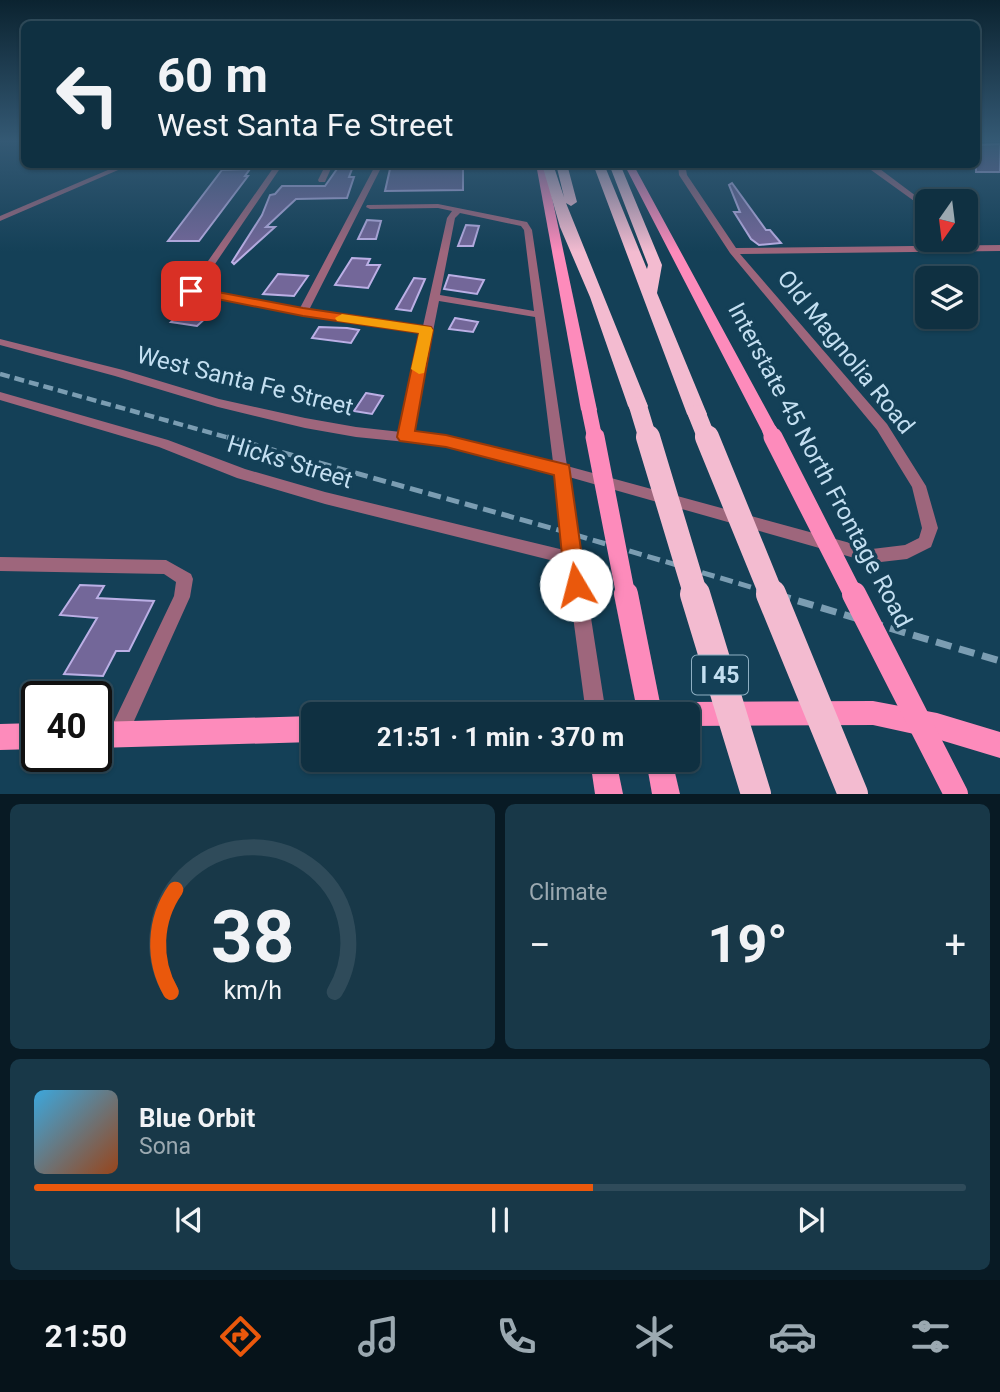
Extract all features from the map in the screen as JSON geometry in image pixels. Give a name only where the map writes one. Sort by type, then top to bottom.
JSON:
[{"type":"highway","points":[[551,177],[567,227],[598,297]]},
{"type":"highway","name":"I 45","points":[[565,177],[598,297],[638,406],[756,793]]},
{"type":"highway","points":[[603,177],[853,793]]},
{"type":"highway","points":[[619,177],[654,265],[649,295]]},
{"type":"main road","points":[[543,177],[648,702]]},
{"type":"main road","name":"Interstate 45 North Frontage Road","points":[[635,177],[770,431],[956,793]]},
{"type":"main road","points":[[700,714],[873,713],[937,726],[1000,745]]},
{"type":"main road","points":[[112,735],[301,729]]},
{"type":"main road","points":[[0,737],[21,736]]},
{"type":"main road","points":[[605,772],[609,793]]},
{"type":"main road","points":[[662,772],[666,793]]},
{"type":"street","points":[[0,219],[98,177]]},
{"type":"street","points":[[271,177],[191,291],[303,312],[426,330]]},
{"type":"street","points":[[303,312],[373,177]]},
{"type":"street","name":"Old Magnolia Road","points":[[562,470],[872,556],[907,552],[926,542],[930,528],[919,486],[882,427],[733,251],[684,177]]},
{"type":"street","points":[[884,177],[915,200]]},
{"type":"street","points":[[370,207],[438,206],[524,224],[528,230],[594,702]]},
{"type":"street","points":[[406,437],[451,218],[457,211]]},
{"type":"street","points":[[733,251],[1000,248]]},
{"type":"street","points":[[435,297],[540,315]]},
{"type":"street","name":"West Santa Fe Street","points":[[0,342],[305,423],[356,432],[446,441],[562,470]]},
{"type":"street","name":"Hicks Street","points":[[0,396],[163,443],[242,474],[313,495],[572,559]]},
{"type":"street","points":[[0,564],[166,567],[186,579],[182,597],[112,726]]},
{"type":"building","points":[[217,177],[247,177],[199,241],[168,241]]},
{"type":"building","points":[[331,177],[354,177],[347,198],[296,199],[266,227],[275,227],[234,264],[232,262],[262,215],[270,195],[275,194],[282,186],[325,186]]},
{"type":"building","points":[[388,177],[463,177],[463,190],[385,191]]},
{"type":"building","points":[[732,183],[766,230],[770,230],[781,243],[759,245],[751,239],[734,212],[740,212],[729,185]]},
{"type":"building","points":[[367,220],[381,221],[376,239],[358,239]]},
{"type":"building","points":[[466,225],[479,226],[473,246],[458,246]]},
{"type":"building","points":[[352,258],[370,259],[367,265],[380,265],[368,288],[335,285]]},
{"type":"building","points":[[278,274],[308,276],[294,296],[263,294]]},
{"type":"building","points":[[449,275],[484,280],[477,294],[444,289]]},
{"type":"building","points":[[414,278],[425,279],[411,311],[396,309]]},
{"type":"building","points":[[194,302],[219,306],[197,326],[171,322]]},
{"type":"building","points":[[455,318],[478,322],[473,332],[449,329]]},
{"type":"building","points":[[319,327],[359,330],[351,343],[312,338]]},
{"type":"building","points":[[366,393],[383,396],[372,414],[354,411]]},
{"type":"building","points":[[80,585],[104,586],[97,598],[154,601],[129,651],[116,651],[103,676],[64,674],[97,618],[60,615]]},
{"type":"railway","points":[[0,374],[233,439]]},
{"type":"railway","points":[[227,437],[781,596]]},
{"type":"railway","points":[[775,594],[1000,661]]},
{"type":"slow traffic","points":[[342,318],[426,330],[419,369]]},
{"type":"route","points":[[191,291],[303,312],[426,330],[406,437],[446,441],[562,470],[576,585]]}]
